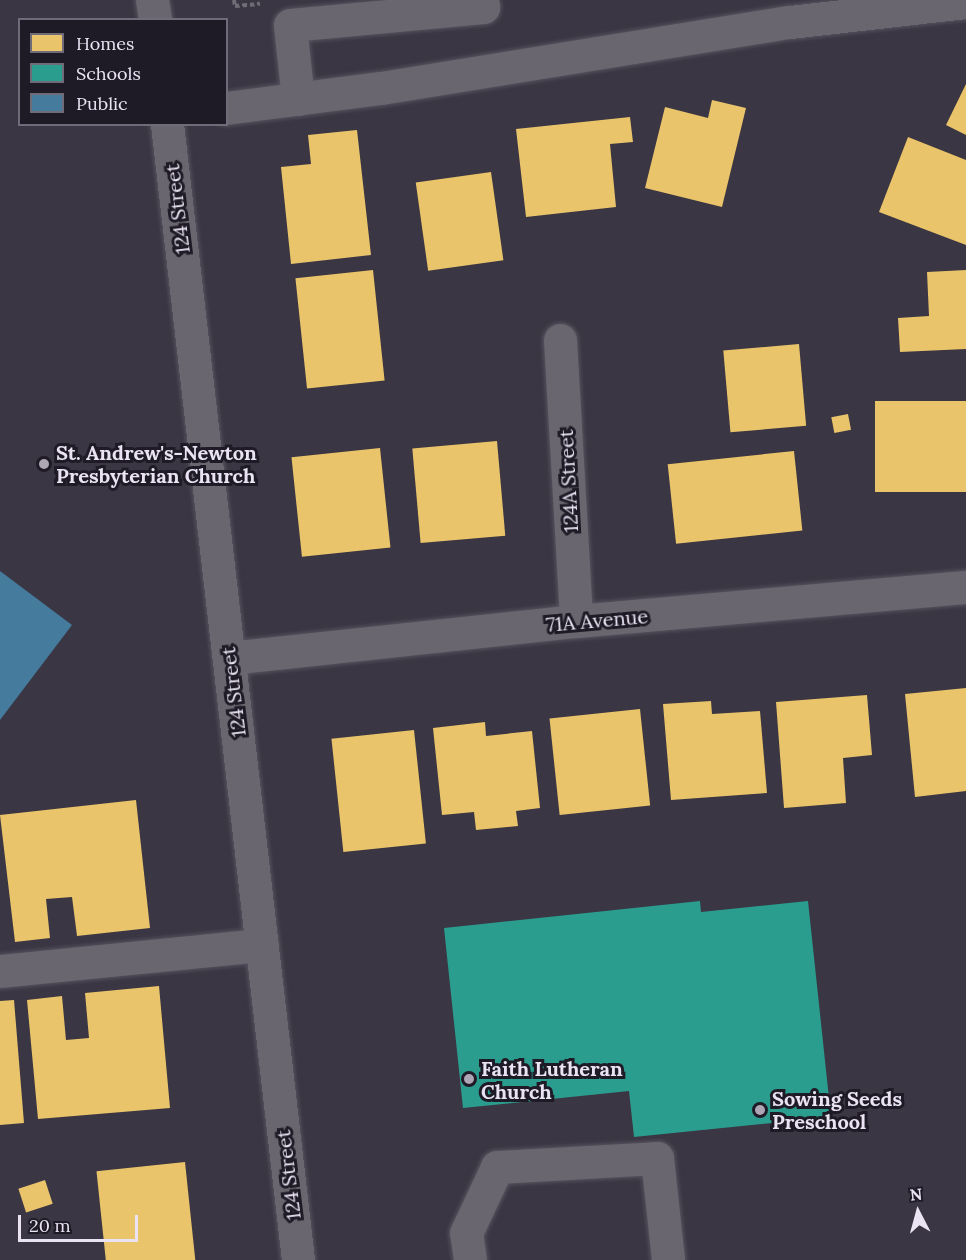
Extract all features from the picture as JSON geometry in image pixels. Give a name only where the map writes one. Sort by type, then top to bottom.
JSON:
[{"type":"street","points":[[152,0],[155,18]]},
{"type":"street","points":[[298,99],[290,25],[483,7],[482,0]]},
{"type":"street","points":[[228,108],[298,99],[790,22],[966,2]]},
{"type":"street","name":"124 Street","points":[[167,126],[298,1260]]},
{"type":"street","name":"124A Street","points":[[560,340],[576,621]]},
{"type":"street","name":"71A Avenue","points":[[229,658],[576,621],[966,587]]},
{"type":"street","points":[[0,970],[262,945]]},
{"type":"street","points":[[470,1260],[466,1233],[497,1167],[657,1158],[668,1260]]},
{"type":"building: Homes","points":[[966,84],[966,135],[946,125]]},
{"type":"building: Homes","points":[[712,100],[746,108],[722,207],[645,188],[665,107],[708,118]]},
{"type":"building: Homes","points":[[630,117],[633,142],[610,144],[616,207],[526,217],[516,129]]},
{"type":"building: Homes","points":[[357,130],[371,255],[291,264],[281,167],[311,164],[308,135]]},
{"type":"building: Homes","points":[[908,137],[966,160],[966,245],[879,212]]},
{"type":"building: Homes","points":[[491,172],[503,260],[428,271],[416,183]]},
{"type":"building: Homes","points":[[373,270],[385,380],[307,389],[295,278]]},
{"type":"building: Homes","points":[[966,270],[966,349],[900,352],[898,318],[929,316],[927,272]]},
{"type":"building: Homes","points":[[799,344],[806,426],[730,432],[723,351]]},
{"type":"building: Homes","points":[[875,401],[966,401],[966,492],[875,492]]},
{"type":"building: Homes","points":[[848,414],[851,430],[834,433],[831,417]]},
{"type":"building: Homes","points":[[497,441],[505,536],[421,543],[412,448]]},
{"type":"building: Homes","points":[[380,448],[390,547],[302,557],[291,457]]},
{"type":"building: Homes","points":[[794,451],[802,531],[676,544],[668,464]]},
{"type":"building: Homes","points":[[966,688],[966,791],[915,797],[905,694]]},
{"type":"building: Homes","points":[[867,695],[872,755],[843,758],[846,803],[784,808],[776,702]]},
{"type":"building: Homes","points":[[711,701],[712,714],[760,711],[767,793],[671,800],[663,704]]},
{"type":"building: Homes","points":[[640,709],[650,805],[560,815],[549,719]]},
{"type":"building: Homes","points":[[485,722],[486,736],[532,731],[540,808],[516,811],[518,826],[476,830],[474,812],[442,815],[433,728]]},
{"type":"building: Homes","points":[[414,730],[426,843],[343,852],[331,739]]},
{"type":"building: Homes","points":[[136,800],[150,928],[77,936],[72,897],[46,899],[50,938],[15,942],[0,815]]},
{"type":"building: Homes","points":[[159,986],[170,1108],[38,1119],[27,1000],[62,996],[66,1040],[89,1038],[85,993]]},
{"type":"building: Homes","points":[[14,1000],[24,1123],[0,1125],[0,1001]]},
{"type":"building: Homes","points":[[185,1162],[195,1260],[106,1260],[96,1171]]},
{"type":"building: Homes","points":[[45,1180],[53,1204],[26,1212],[18,1189]]},
{"type":"building: Schools","points":[[700,901],[701,912],[808,901],[831,1117],[634,1137],[629,1091],[463,1108],[444,928]]},
{"type":"building: Public","points":[[0,571],[72,625],[0,720]]},
{"type":"place","name":"St. Andrew's-Newton Presbyterian Church","points":[[44,464]]},
{"type":"place","name":"Faith Lutheran Church","points":[[469,1079]]},
{"type":"place","name":"Sowing Seeds Preschool","points":[[760,1110]]}]
